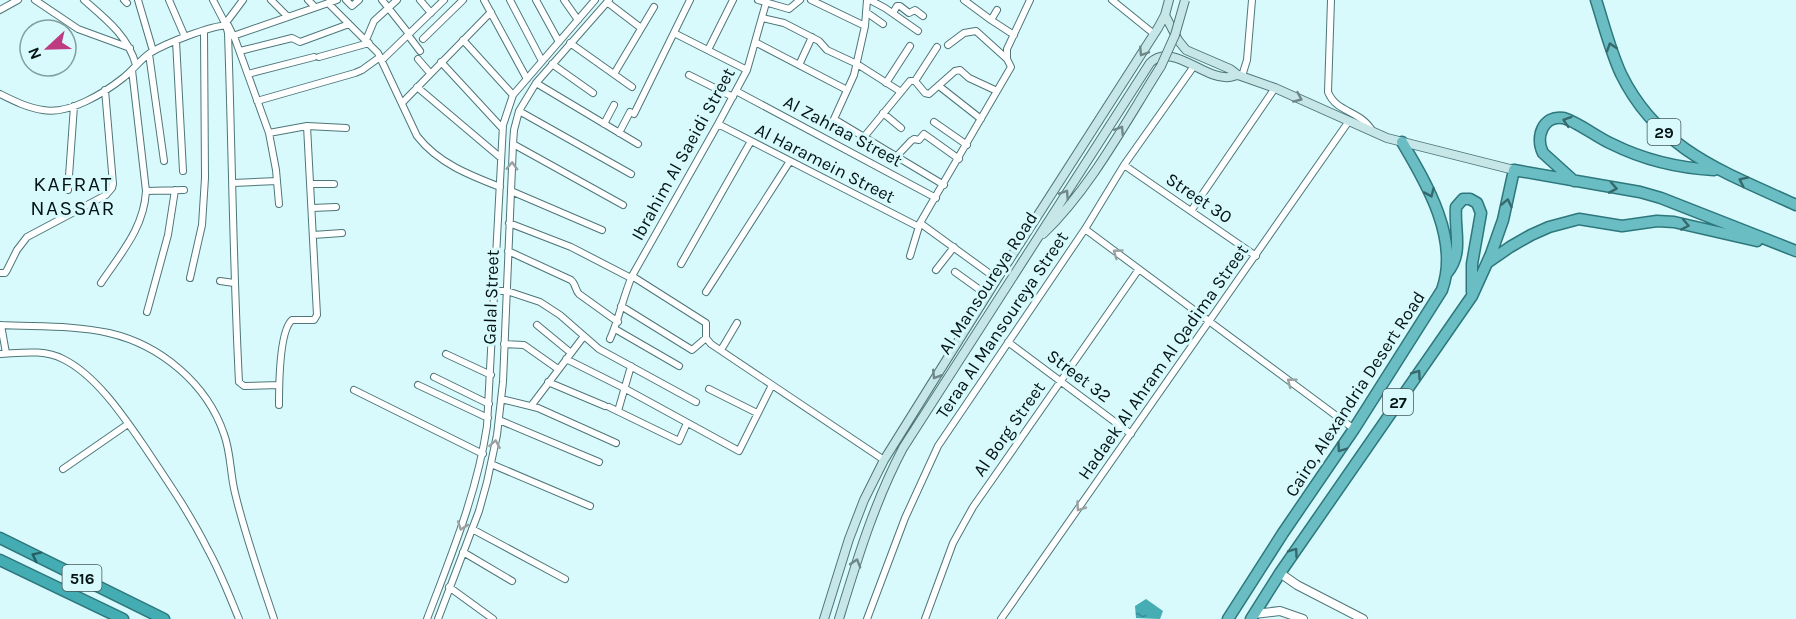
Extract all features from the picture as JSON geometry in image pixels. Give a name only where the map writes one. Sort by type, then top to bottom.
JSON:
[{"type":"highway","name":"29","points":[[1596,0],[1617,65],[1640,105],[1659,128],[1682,147],[1720,170],[1796,205]]},
{"type":"highway","points":[[1574,181],[1543,153],[1540,147],[1542,129],[1545,124],[1556,118],[1569,120],[1611,144],[1644,157],[1678,166],[1720,170]]},
{"type":"highway","name":"Cairo, Alexandria Desert Road","points":[[1228,619],[1438,298],[1447,273],[1448,256],[1443,233],[1422,175],[1401,142]]},
{"type":"highway","points":[[1514,170],[1640,192],[1794,250]]},
{"type":"highway","name":"Cairo, Alexandria Desert Road","points":[[1253,616],[1280,573],[1472,296],[1487,264],[1503,220],[1514,170]]},
{"type":"highway","points":[[1447,273],[1457,253],[1455,207],[1463,200],[1470,199],[1477,202],[1481,213],[1472,264],[1472,296]]},
{"type":"highway","name":"27","points":[[1487,264],[1531,235],[1549,227],[1579,219],[1622,226],[1657,221],[1674,222],[1794,250]]},
{"type":"highway","name":"516","points":[[0,538],[164,619]]},
{"type":"highway","name":"516","points":[[0,560],[123,619]]},
{"type":"main road","name":"Al Mansoureya Road","points":[[824,619],[849,539],[864,500],[884,460],[1154,34],[1165,15],[1168,0]]},
{"type":"main road","points":[[1034,242],[1076,199],[1161,66],[1175,35],[1185,0]]},
{"type":"main road","points":[[1165,15],[1186,50],[1240,75],[1401,142],[1514,170]]},
{"type":"main road","name":"Al Mansoureya Road","points":[[838,619],[867,527],[890,474],[918,423],[1150,63],[1156,58],[1170,56],[1220,76],[1240,75]]},
{"type":"street","points":[[0,10],[18,0]]},
{"type":"street","points":[[35,0],[78,29],[130,48]]},
{"type":"street","points":[[84,0],[123,36],[130,48],[134,67],[146,191],[139,226],[101,283]]},
{"type":"street","points":[[138,0],[151,53],[164,161]]},
{"type":"street","points":[[170,0],[185,38]]},
{"type":"street","points":[[213,0],[234,36],[270,133],[279,204]]},
{"type":"street","points":[[0,94],[21,104],[45,111],[74,106],[94,97],[124,77],[151,53],[176,41],[226,24],[243,0]]},
{"type":"street","points":[[271,0],[288,17]]},
{"type":"street","points":[[308,0],[315,7]]},
{"type":"street","points":[[234,36],[337,0]]},
{"type":"street","points":[[346,0],[352,6],[359,0]]},
{"type":"street","points":[[382,0],[420,51]]},
{"type":"street","points":[[367,41],[374,21],[397,0]]},
{"type":"street","points":[[420,0],[430,13]]},
{"type":"street","points":[[258,101],[355,73],[381,58],[444,0]]},
{"type":"street","points":[[423,39],[463,0]]},
{"type":"street","points":[[484,0],[527,79]]},
{"type":"street","points":[[510,0],[542,61]]},
{"type":"street","points":[[536,0],[559,42]]},
{"type":"street","points":[[564,0],[578,20]]},
{"type":"street","name":"Galal Street","points":[[427,619],[471,499],[483,454],[491,375],[502,128],[505,114],[513,95],[596,0]]},
{"type":"street","points":[[619,133],[632,113],[690,0]]},
{"type":"street","points":[[708,50],[733,0]]},
{"type":"street","points":[[758,0],[789,9],[800,0]]},
{"type":"street","points":[[811,0],[865,26]]},
{"type":"street","points":[[918,31],[893,13],[868,0],[857,64],[834,119],[944,185]]},
{"type":"street","points":[[1007,59],[1007,49],[1030,0]]},
{"type":"street","points":[[1112,0],[1154,34]]},
{"type":"street","points":[[1240,75],[1247,60],[1252,0]]},
{"type":"street","points":[[1331,0],[1328,92],[1337,105],[1364,119],[1373,132]]},
{"type":"street","points":[[608,1],[641,28]]},
{"type":"street","name":"Galal Street","points":[[438,619],[481,502],[499,420],[513,144],[519,111],[536,83],[608,1]]},
{"type":"street","points":[[968,1],[1014,35]]},
{"type":"street","points":[[328,3],[381,58],[417,136],[423,143],[454,167],[500,187]]},
{"type":"street","name":"Ibrahim Al Saeidi Street","points":[[610,339],[631,277],[747,70],[766,3]]},
{"type":"street","points":[[893,13],[897,6],[900,6],[909,13],[915,10],[923,16]]},
{"type":"street","points":[[614,74],[654,7]]},
{"type":"street","points":[[991,20],[997,10]]},
{"type":"street","points":[[402,103],[491,12]]},
{"type":"street","points":[[866,12],[884,24]]},
{"type":"street","points":[[762,18],[784,23],[822,42],[827,50],[857,64],[901,92]]},
{"type":"street","points":[[226,24],[239,382],[244,386],[279,385]]},
{"type":"street","points":[[240,51],[292,38],[300,42],[349,24]]},
{"type":"street","points":[[190,278],[201,233],[205,178],[204,31]]},
{"type":"street","points":[[910,256],[920,225],[1011,67],[1007,59],[976,31],[964,33],[948,45]]},
{"type":"street","points":[[674,33],[747,70]]},
{"type":"street","points":[[799,65],[812,37]]},
{"type":"street","points":[[463,40],[513,95]]},
{"type":"street","points":[[176,41],[183,171]]},
{"type":"street","points":[[248,74],[317,57],[367,41]]},
{"type":"street","points":[[755,42],[847,90]]},
{"type":"street","points":[[570,43],[632,87]]},
{"type":"street","points":[[886,82],[910,46]]},
{"type":"street","points":[[864,137],[910,81],[915,81],[937,47]]},
{"type":"street","points":[[418,59],[430,73]]},
{"type":"street","points":[[441,62],[502,128]]},
{"type":"street","points":[[552,64],[593,93]]},
{"type":"street","name":"Teraa Al Mansoureya Street","points":[[867,619],[905,518],[938,446],[1085,229],[1124,165],[1194,66]]},
{"type":"street","points":[[915,81],[925,93],[932,93],[955,71],[960,70],[969,78],[997,91]]},
{"type":"street","name":"Al Zahraa Street","points":[[689,75],[734,94],[936,198]]},
{"type":"street","points":[[536,83],[638,144]]},
{"type":"street","points":[[939,86],[981,119]]},
{"type":"street","points":[[417,87],[501,158]]},
{"type":"street","points":[[1191,211],[1275,88]]},
{"type":"street","points":[[0,273],[5,273],[27,237],[106,195],[112,188],[105,90]]},
{"type":"street","points":[[604,124],[614,105]]},
{"type":"street","points":[[68,190],[74,106]]},
{"type":"street","points":[[519,111],[631,174]]},
{"type":"street","points":[[883,113],[901,128]]},
{"type":"street","name":"Hadaek Al Ahram Al Qadima Street","points":[[1001,619],[1349,121]]},
{"type":"street","points":[[934,122],[967,145]]},
{"type":"street","name":"Al Haramein Street","points":[[718,124],[920,225],[997,279]]},
{"type":"street","points":[[270,133],[307,126],[346,128]]},
{"type":"street","points":[[279,405],[282,346],[287,324],[292,320],[314,320],[317,315],[307,126]]},
{"type":"street","points":[[896,157],[911,141],[919,140],[924,134],[959,159]]},
{"type":"street","points":[[681,264],[751,141]]},
{"type":"street","points":[[513,144],[623,205]]},
{"type":"street","points":[[706,292],[790,161]]},
{"type":"street","name":"Street 30","points":[[1124,165],[1256,256]]},
{"type":"street","points":[[233,183],[277,181]]},
{"type":"street","points":[[310,184],[334,184]]},
{"type":"street","points":[[147,312],[168,235],[175,190]]},
{"type":"street","points":[[146,191],[184,190]]},
{"type":"street","points":[[511,191],[602,230]]},
{"type":"street","points":[[312,208],[336,207]]},
{"type":"street","points":[[509,223],[571,247],[631,277],[706,323],[706,338],[709,342],[884,460]]},
{"type":"street","points":[[1085,229],[1354,429]]},
{"type":"street","points":[[313,235],[342,233]]},
{"type":"street","points":[[936,270],[954,247]]},
{"type":"street","points":[[508,250],[572,280],[579,294],[616,325],[679,366]]},
{"type":"street","name":"Al Borg Street","points":[[925,619],[948,555],[964,521],[1139,269]]},
{"type":"street","points":[[955,272],[987,295]]},
{"type":"street","points":[[220,281],[234,282]]},
{"type":"street","points":[[495,291],[507,291],[540,302],[560,315],[599,349],[696,402]]},
{"type":"street","points":[[621,306],[692,350],[706,338]]},
{"type":"street","points":[[721,350],[737,322]]},
{"type":"street","points":[[240,619],[207,547],[176,494],[128,424],[97,386],[69,362],[46,353],[3,354],[1,325],[75,328],[112,334],[162,356],[190,378],[211,405],[225,435],[234,491],[274,619]]},
{"type":"street","points":[[537,325],[568,356],[739,451],[772,385]]},
{"type":"street","points":[[531,406],[584,336]]},
{"type":"street","name":"Street 32","points":[[1008,342],[1131,434]]},
{"type":"street","points":[[504,344],[524,345],[558,369]]},
{"type":"street","points":[[446,354],[491,375]]},
{"type":"street","points":[[618,411],[631,366]]},
{"type":"street","points":[[434,377],[489,404]]},
{"type":"street","points":[[548,382],[618,411],[679,441],[687,423]]},
{"type":"street","points":[[418,385],[488,417]]},
{"type":"street","points":[[709,389],[757,413]]},
{"type":"street","points":[[354,390],[483,454]]},
{"type":"street","points":[[501,399],[531,406],[616,443]]},
{"type":"street","points":[[499,420],[598,462]]},
{"type":"street","points":[[63,469],[128,424]]},
{"type":"street","points":[[491,464],[590,507]]},
{"type":"street","points":[[471,499],[481,502]]},
{"type":"street","points":[[472,529],[565,579]]},
{"type":"street","points":[[463,552],[512,580]]},
{"type":"street","points":[[1280,573],[1297,585],[1363,619]]},
{"type":"street","points":[[449,587],[493,619]]},
{"type":"street","points":[[1253,616],[1280,611],[1303,619]]},
{"type":"water","points":[[1146,599],[1163,611],[1160,619],[1136,618],[1135,606]]},
{"type":"district","name":"KAFRAT NASSAR","points":[[73,196]]}]
